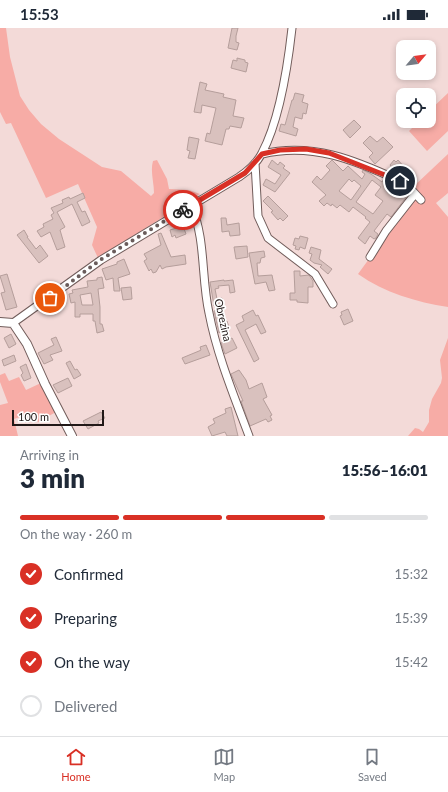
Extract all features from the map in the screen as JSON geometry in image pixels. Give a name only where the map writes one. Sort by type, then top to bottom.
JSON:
[{"type":"street","points":[[0,322],[13,323],[100,260],[239,177],[255,163],[262,154],[268,138],[284,81],[292,28]]},
{"type":"street","points":[[262,154],[280,150],[306,149],[329,153],[395,179],[408,186],[421,200]]},
{"type":"street","points":[[255,163],[258,216],[265,234],[275,245],[315,274],[332,304]]},
{"type":"street","points":[[370,257],[390,226],[415,194]]},
{"type":"street","name":"Obrezina","points":[[191,205],[198,224],[208,312],[213,332],[249,436]]},
{"type":"street","points":[[13,323],[27,344],[44,384],[72,436]]},
{"type":"shaded area","points":[[0,28],[6,28],[10,57],[20,96],[41,124],[59,139],[102,167],[121,171],[151,196],[154,193],[152,165],[153,161],[157,160],[167,179],[169,189],[189,190],[200,194],[98,258],[92,245],[97,227],[78,184],[46,198],[11,123],[6,124],[0,112]]},
{"type":"shaded area","points":[[448,93],[448,131],[427,151],[409,131],[412,128],[436,128],[436,104]]},
{"type":"shaded area","points":[[448,154],[448,193],[436,203],[448,217],[448,307],[401,296],[368,281],[358,274],[407,207],[413,187]]},
{"type":"shaded area","points":[[448,338],[448,436],[408,436],[415,428],[423,432],[429,422],[429,410],[432,399],[441,383],[442,378],[440,360]]},
{"type":"shaded area","points":[[5,373],[9,381],[19,377],[26,390],[41,383],[56,412],[38,422],[34,412],[14,419],[18,436],[0,436],[0,405],[8,403],[0,382],[0,375]]},
{"type":"building","points":[[232,28],[238,28],[236,42],[239,43],[237,50],[228,48]]},
{"type":"building","points":[[237,58],[245,60],[245,62],[248,63],[246,72],[231,68],[233,60],[237,61]]},
{"type":"building","points":[[200,82],[207,84],[205,90],[224,94],[223,97],[236,100],[233,116],[244,118],[241,128],[230,126],[229,129],[226,129],[222,145],[205,141],[207,133],[210,134],[216,108],[202,105],[201,113],[194,112]]},
{"type":"building","points":[[295,93],[304,95],[302,102],[308,104],[306,114],[303,113],[302,119],[295,117],[293,127],[298,129],[296,136],[279,131],[281,124],[285,125]]},
{"type":"building","points":[[354,120],[361,127],[350,138],[343,130]]},
{"type":"building","points":[[370,136],[377,142],[383,137],[393,147],[375,164],[369,157],[373,153],[363,143]]},
{"type":"building","points":[[189,137],[199,139],[195,159],[188,158],[190,151],[187,150]]},
{"type":"building","points":[[272,160],[278,165],[280,162],[285,166],[283,168],[290,173],[275,192],[263,185],[266,179],[275,184],[281,175],[268,167]]},
{"type":"building","points":[[332,160],[343,171],[348,166],[362,179],[365,174],[362,172],[363,170],[382,182],[384,179],[392,185],[387,192],[395,197],[400,190],[407,196],[391,217],[387,214],[374,231],[378,234],[376,238],[374,239],[370,236],[365,244],[358,238],[370,222],[353,207],[349,212],[340,205],[337,208],[332,204],[331,206],[327,203],[324,206],[319,201],[326,195],[312,182],[317,176],[321,180],[330,170],[326,166]],"holes":[[[349,179],[352,182],[354,180],[361,186],[351,200],[339,191]],[[372,180],[381,187],[375,195],[383,201],[373,214],[356,202]]]},
{"type":"building","points":[[394,160],[396,162],[398,160],[405,168],[398,175],[390,165]]},
{"type":"building","points":[[83,193],[85,198],[77,202],[82,212],[85,211],[90,222],[82,226],[72,204],[57,212],[65,227],[60,230],[65,247],[57,250],[50,232],[41,237],[37,231],[44,227],[43,224],[53,219],[51,215],[54,213],[51,208],[63,203],[62,200],[69,197],[70,199]]},
{"type":"building","points":[[268,196],[288,216],[283,221],[280,218],[278,220],[271,212],[273,211],[263,201]]},
{"type":"building","points":[[221,218],[226,218],[227,225],[239,223],[240,235],[230,236],[229,231],[222,232]]},
{"type":"building","points":[[183,226],[186,234],[176,238],[175,235],[172,237],[170,230]]},
{"type":"building","points":[[24,230],[27,237],[36,249],[40,245],[48,256],[39,263],[17,235]]},
{"type":"building","points":[[161,233],[171,257],[185,255],[186,264],[162,269],[160,265],[156,272],[153,273],[151,269],[149,271],[144,261],[147,259],[144,254],[161,245],[158,234]]},
{"type":"building","points":[[300,236],[308,238],[305,249],[300,247],[299,250],[295,249],[296,246],[293,245],[295,238],[299,239]]},
{"type":"building","points":[[247,246],[248,257],[236,259],[234,247]]},
{"type":"building","points":[[311,247],[321,250],[319,259],[332,269],[328,274],[320,267],[322,265],[314,263],[310,260],[312,254],[309,253]]},
{"type":"building","points":[[264,251],[265,257],[261,258],[260,263],[257,263],[258,276],[272,275],[275,290],[269,291],[266,282],[255,284],[249,253]]},
{"type":"building","points":[[124,259],[130,274],[118,278],[120,291],[114,291],[113,278],[106,280],[102,269],[117,264],[117,262]]},
{"type":"building","points":[[294,271],[300,271],[300,276],[309,275],[313,281],[313,287],[308,287],[308,303],[290,300],[290,293],[295,293]]},
{"type":"building","points":[[7,274],[17,307],[6,310],[1,293],[5,292],[0,276]]},
{"type":"building","points":[[102,277],[104,288],[98,289],[100,324],[102,324],[104,331],[97,333],[95,321],[93,321],[93,314],[80,314],[80,317],[75,317],[75,302],[71,303],[69,294],[73,293],[72,290],[88,287],[87,281],[97,280],[97,278]],"holes":[[[91,293],[93,305],[82,305],[80,295]]]},
{"type":"building","points":[[233,280],[235,292],[230,293],[229,285],[218,286],[219,288],[215,289],[217,299],[222,298],[224,304],[214,306],[210,282]]},
{"type":"building","points":[[131,287],[132,299],[123,300],[121,288]]},
{"type":"building","points":[[348,309],[353,321],[344,325],[340,316],[342,315],[341,312]]},
{"type":"building","points":[[218,310],[221,318],[223,318],[225,322],[227,321],[229,327],[219,333],[214,311]]},
{"type":"building","points":[[253,310],[256,316],[258,315],[266,332],[261,334],[256,324],[245,330],[259,359],[254,362],[236,325],[244,321],[242,316]]},
{"type":"building","points":[[11,334],[16,344],[9,348],[4,338]]},
{"type":"building","points":[[56,337],[62,351],[50,355],[53,360],[44,364],[38,353],[54,345],[51,339]]},
{"type":"building","points":[[232,338],[237,348],[225,354],[221,343]]},
{"type":"building","points":[[206,345],[210,355],[185,364],[182,358],[201,350],[200,347]]},
{"type":"building","points":[[14,355],[16,361],[4,366],[2,360]]},
{"type":"building","points":[[70,361],[75,370],[77,369],[81,375],[74,379],[66,363]]},
{"type":"building","points":[[26,364],[31,378],[24,381],[21,375],[23,373],[20,367]]},
{"type":"building","points":[[239,370],[246,380],[249,389],[262,383],[267,397],[263,399],[272,415],[270,416],[272,420],[268,422],[266,419],[250,426],[241,401],[243,401],[231,374]]},
{"type":"building","points":[[68,378],[72,386],[58,393],[53,385]]},
{"type":"building","points":[[231,407],[238,436],[227,436],[225,432],[212,436],[208,427],[215,423],[213,419],[226,413],[225,409]]},
{"type":"building","points":[[101,412],[105,418],[98,421],[99,423],[88,429],[83,421]]},
{"type":"way so far","points":[[50,298],[100,260],[183,210]]},
{"type":"route","points":[[183,210],[245,173],[262,154],[280,150],[306,149],[329,153],[376,170],[400,181]]}]
